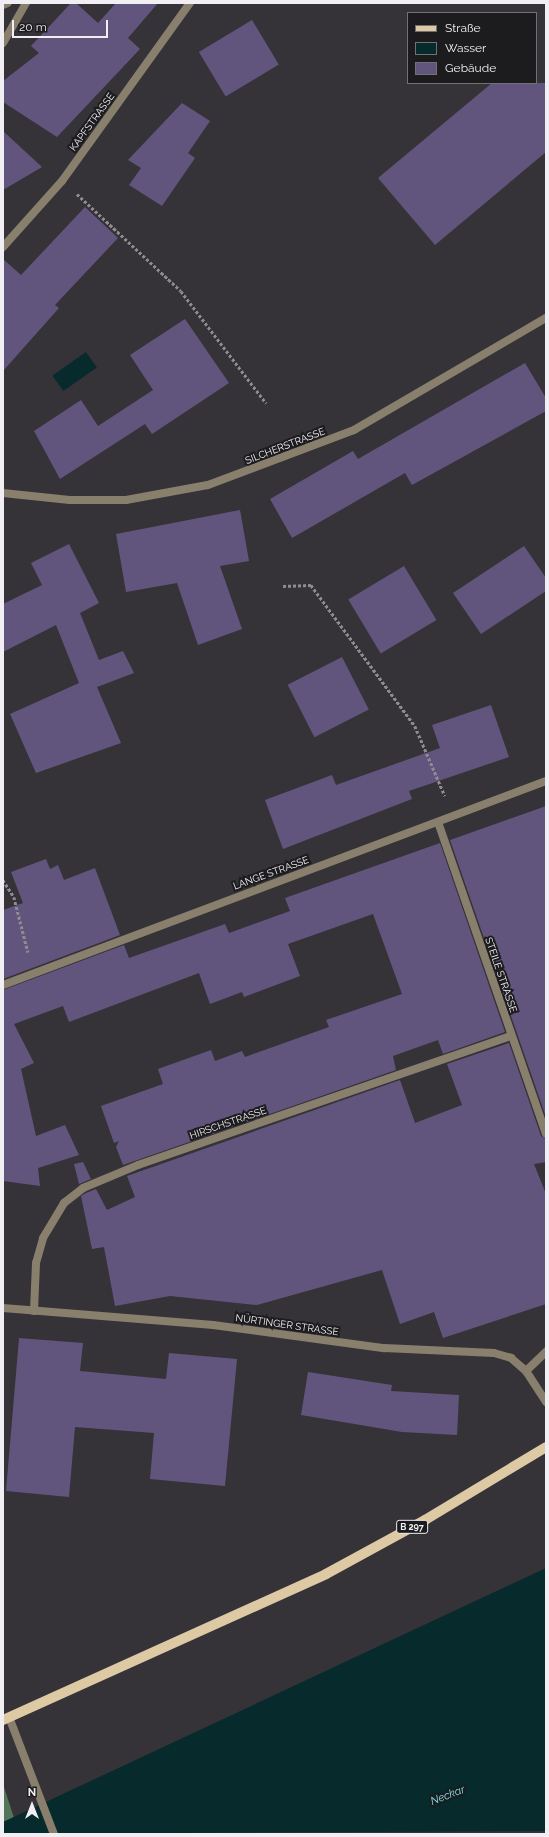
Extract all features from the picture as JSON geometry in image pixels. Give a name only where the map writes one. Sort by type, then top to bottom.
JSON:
[{"type":"main road","name":"B 297","points":[[6,1718],[326,1574],[432,1516],[546,1447]]},
{"type":"street","points":[[3,5],[8,3]]},
{"type":"street","points":[[3,43],[26,3]]},
{"type":"street","name":"KAPFSTRASSE","points":[[3,247],[62,181],[190,3]]},
{"type":"street","name":"SILCHERSTRASSE","points":[[3,493],[70,500],[126,500],[208,485],[354,430],[546,318]]},
{"type":"street","name":"LANGE STRASSE","points":[[3,984],[33,971],[546,781]]},
{"type":"street","name":"STEILE STRASSE","points":[[438,822],[546,1134]]},
{"type":"street","name":"HIRSCHSTRASSE","points":[[34,1310],[36,1263],[43,1238],[64,1203],[83,1188],[138,1165],[511,1036]]},
{"type":"street","name":"NÜRTINGER STRASSE","points":[[3,1308],[213,1325],[384,1348],[494,1353],[511,1358],[526,1371],[546,1402]]},
{"type":"street","points":[[526,1371],[546,1352]]},
{"type":"street","points":[[6,1718],[54,1834]]},
{"type":"path","points":[[62,181],[181,290],[266,403]]},
{"type":"path","points":[[283,586],[311,585],[415,726],[441,785]]},
{"type":"path","points":[[3,880],[14,897],[33,971]]},
{"type":"green space","points":[[3,1784],[14,1818],[3,1822]]},
{"type":"water","points":[[86,352],[97,368],[63,391],[52,376]]},
{"type":"water","name":"Neckar","points":[[546,1568],[546,1831],[3,1834],[3,1822]]},
{"type":"building","points":[[71,3],[76,3],[98,23],[116,3],[158,3],[128,38],[140,49],[57,137],[3,102],[3,81],[39,53],[31,46]]},
{"type":"building","points":[[252,20],[279,65],[226,97],[199,52]]},
{"type":"building","points":[[546,83],[546,152],[435,245],[378,178],[491,84]]},
{"type":"building","points":[[182,103],[210,121],[188,153],[195,158],[162,206],[129,185],[141,168],[128,160]]},
{"type":"building","points":[[3,131],[42,167],[3,190]]},
{"type":"building","points":[[85,207],[118,238],[55,305],[59,308],[3,371],[3,259],[21,275]]},
{"type":"building","points":[[185,319],[229,383],[152,434],[145,424],[60,479],[34,431],[81,400],[98,426],[153,390],[130,355]]},
{"type":"building","points":[[525,363],[546,398],[546,411],[412,485],[405,473],[292,538],[270,499],[353,451],[358,459]]},
{"type":"building","points":[[240,510],[249,561],[220,566],[242,629],[198,645],[177,583],[126,592],[116,534]]},
{"type":"building","points":[[69,544],[99,603],[80,613],[99,660],[123,651],[134,673],[97,687],[121,743],[36,773],[10,714],[79,683],[56,625],[3,652],[3,604],[42,585],[31,563]]},
{"type":"building","points":[[524,546],[546,578],[546,591],[481,634],[453,593]]},
{"type":"building","points":[[404,566],[436,620],[381,653],[348,599]]},
{"type":"building","points":[[342,657],[369,710],[314,737],[288,685]]},
{"type":"building","points":[[491,705],[509,757],[409,791],[412,799],[283,849],[265,800],[332,775],[336,785],[440,748],[432,725]]},
{"type":"building","points":[[546,806],[546,1117],[450,840]]},
{"type":"building","points":[[440,843],[505,1032],[443,1054],[438,1040],[393,1056],[396,1070],[123,1165],[116,1147],[119,1141],[114,1143],[101,1106],[163,1084],[158,1069],[211,1050],[215,1061],[242,1051],[245,1057],[329,1027],[326,1020],[402,994],[373,914],[288,944],[300,976],[244,997],[242,992],[210,1004],[199,973],[69,1022],[63,1006],[14,1024],[34,1063],[21,1069],[36,1136],[65,1125],[79,1155],[38,1168],[40,1186],[3,1181],[3,990],[124,945],[129,958],[225,924],[229,933],[290,911],[285,898]]},
{"type":"building","points":[[46,859],[50,869],[58,865],[64,880],[95,868],[120,935],[3,979],[3,910],[23,903],[11,872]]},
{"type":"building","points":[[509,1043],[541,1136],[546,1139],[546,1162],[534,1164],[546,1194],[546,1304],[443,1338],[434,1312],[400,1324],[382,1270],[257,1305],[170,1296],[115,1306],[104,1247],[92,1249],[81,1196],[96,1189],[107,1210],[135,1197],[127,1176],[400,1080],[415,1123],[462,1105],[447,1064]]},
{"type":"building","points":[[83,1162],[91,1179],[79,1184],[74,1164]]},
{"type":"building","points":[[19,1338],[83,1343],[80,1371],[166,1379],[169,1353],[237,1359],[225,1486],[150,1479],[154,1433],[75,1427],[69,1497],[6,1491]]},
{"type":"building","points":[[308,1372],[392,1385],[391,1391],[459,1395],[457,1435],[402,1432],[301,1415]]}]
